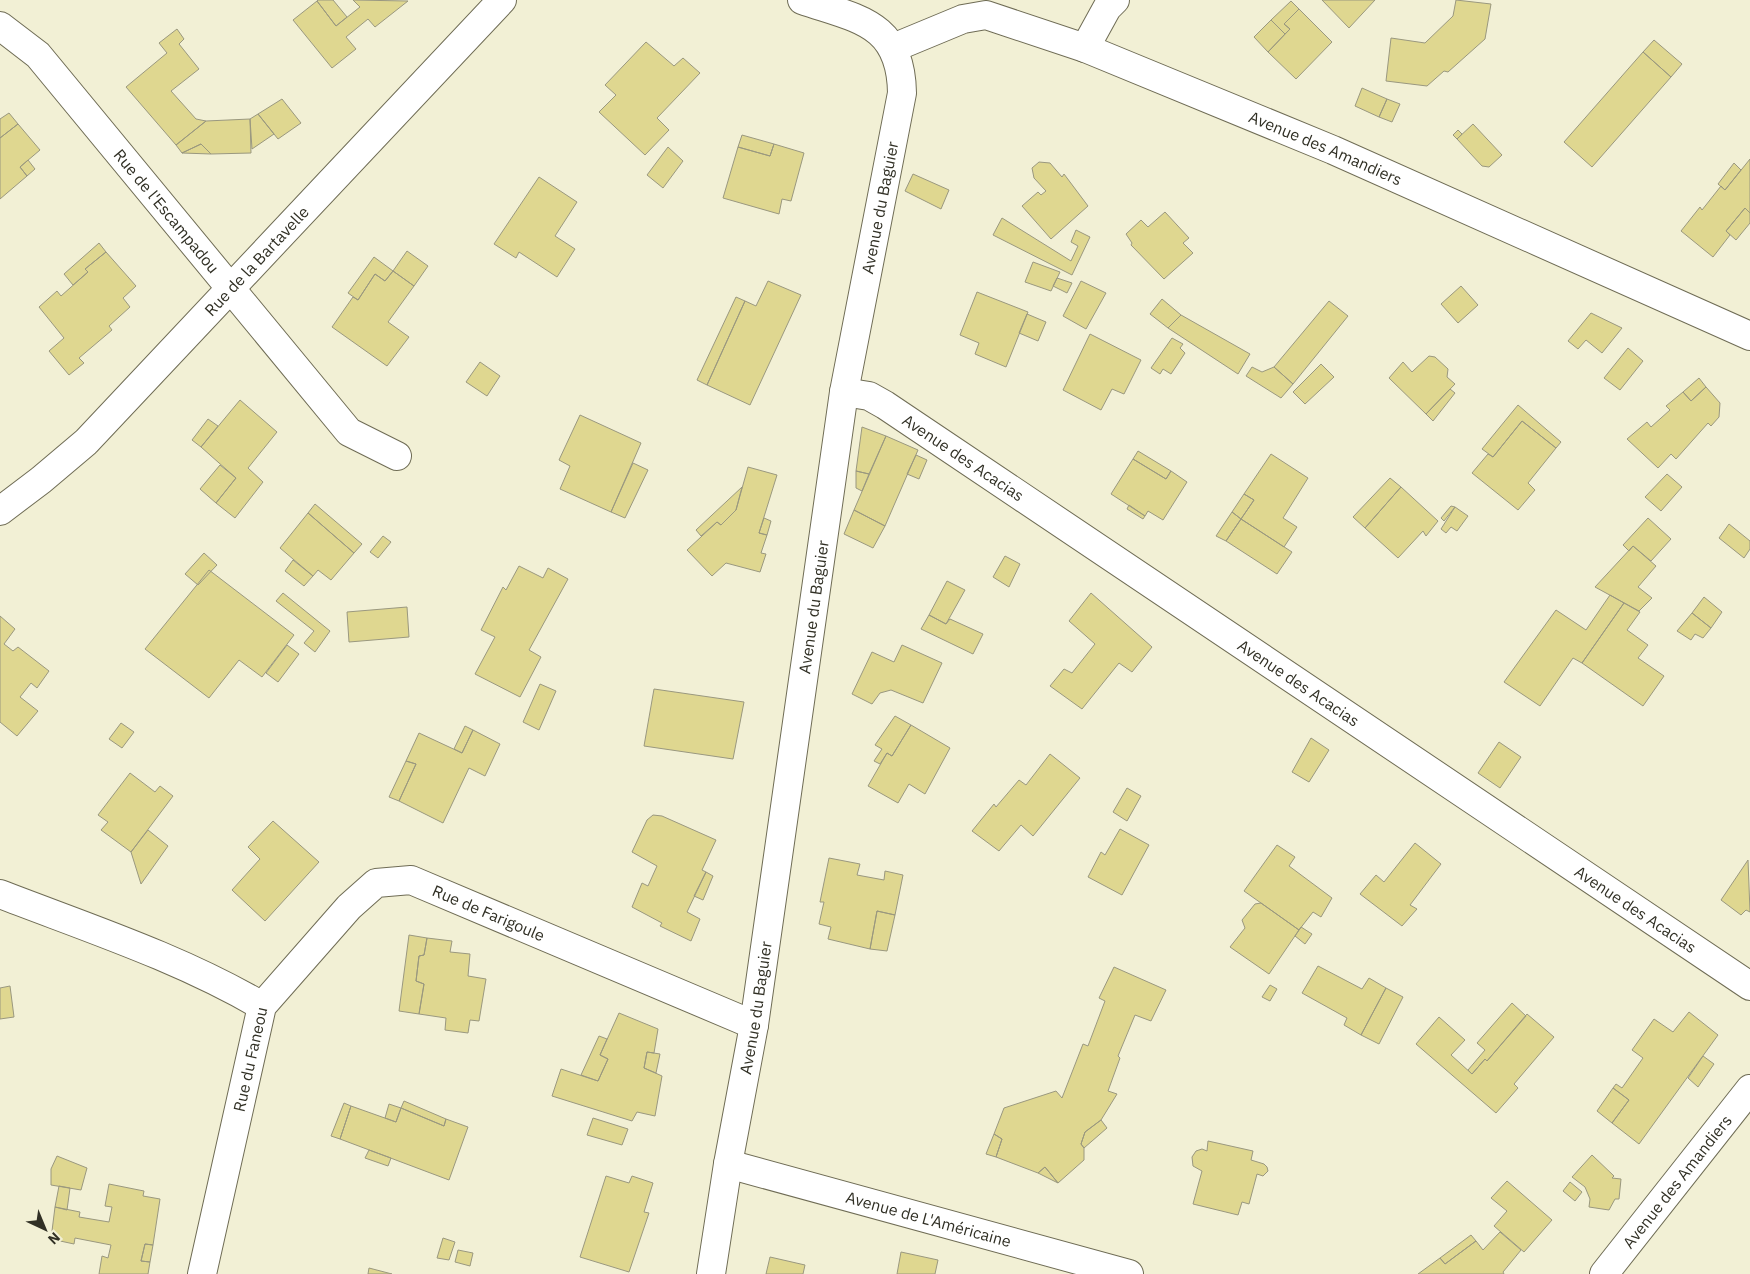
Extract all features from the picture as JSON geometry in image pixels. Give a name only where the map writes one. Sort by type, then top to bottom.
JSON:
[{"type":"street","name":"Rue de la Bartavelle","points":[[0,510],[41,480],[86,442],[502,0]]},
{"type":"street","name":"Avenue du Baguier","points":[[711,1274],[728,1164],[754,1025],[844,392],[902,93],[899,62],[893,48],[881,32],[865,22],[802,0]]},
{"type":"street","points":[[1084,48],[1107,8],[1115,0]]},
{"type":"street","name":"Avenue des Amandiers","points":[[893,48],[963,19],[986,14],[1084,48],[1333,150],[1750,336]]},
{"type":"street","name":"Rue de l'Escampadou","points":[[0,26],[38,55],[349,432],[397,456]]},
{"type":"street","name":"Avenue des Acacias","points":[[844,392],[869,396],[885,406],[1750,986]]},
{"type":"street","name":"Rue de Farigoule","points":[[262,1006],[349,907],[376,883],[411,880],[754,1025]]},
{"type":"street","name":"Rue du Faneou","points":[[0,894],[223,983],[262,1006],[202,1274]]},
{"type":"street","name":"Avenue des Amandiers","points":[[1604,1274],[1750,1089]]},
{"type":"street","name":"Avenue de L'Américaine","points":[[728,1164],[1129,1274]]},
{"type":"building","points":[[318,0],[333,0],[347,17],[336,26]]},
{"type":"building","points":[[353,0],[408,1],[375,27],[368,19],[346,37],[356,49],[332,68],[293,20],[317,1],[336,26],[360,7]]},
{"type":"building","points":[[1322,0],[1375,0],[1349,28]]},
{"type":"building","points":[[1456,0],[1491,4],[1485,39],[1448,72],[1444,71],[1427,86],[1386,81],[1391,38],[1425,43],[1453,16]]},
{"type":"building","points":[[1291,1],[1299,9],[1284,24],[1290,29],[1285,34],[1271,20]]},
{"type":"building","points":[[1299,9],[1332,42],[1296,79],[1268,52],[1290,29],[1284,24]]},
{"type":"building","points":[[1271,20],[1285,34],[1268,52],[1254,37]]},
{"type":"building","points":[[177,29],[184,39],[179,44],[199,69],[171,91],[196,119],[206,121],[176,145],[126,87],[167,53],[159,43]]},
{"type":"building","points":[[1654,40],[1682,64],[1671,77],[1643,52]]},
{"type":"building","points":[[646,42],[674,66],[683,58],[700,73],[657,118],[669,130],[645,155],[599,112],[616,95],[605,85]]},
{"type":"building","points":[[1643,52],[1671,77],[1592,167],[1564,142]]},
{"type":"building","points":[[1362,88],[1387,99],[1379,117],[1355,106]]},
{"type":"building","points":[[282,99],[301,123],[278,139],[258,114]]},
{"type":"building","points":[[1387,99],[1400,104],[1392,122],[1379,117]]},
{"type":"building","points":[[9,113],[18,124],[0,138],[0,119]]},
{"type":"building","points":[[258,114],[274,134],[252,149],[250,119]]},
{"type":"building","points":[[250,119],[251,153],[211,154],[201,144],[182,153],[176,145],[206,121]]},
{"type":"building","points":[[18,124],[40,150],[20,167],[27,176],[0,199],[0,138]]},
{"type":"building","points":[[1473,124],[1502,155],[1489,167],[1482,166],[1457,139]]},
{"type":"building","points":[[1458,130],[1462,134],[1457,139],[1453,135]]},
{"type":"building","points":[[742,135],[774,144],[770,156],[738,147]]},
{"type":"building","points":[[201,144],[211,154],[182,153]]},
{"type":"building","points":[[774,144],[804,153],[791,201],[782,199],[779,214],[723,198],[738,147],[770,156]]},
{"type":"building","points":[[668,147],[683,161],[663,188],[647,175]]},
{"type":"building","points":[[1750,159],[1750,213],[1745,208],[1726,231],[1730,235],[1713,257],[1681,231],[1700,207],[1702,210],[1721,186],[1725,190]]},
{"type":"building","points":[[28,160],[35,169],[27,176],[20,167]]},
{"type":"building","points":[[1039,162],[1050,163],[1062,177],[1064,174],[1088,206],[1051,239],[1022,206],[1038,192],[1041,195],[1046,191],[1034,178],[1032,168]]},
{"type":"building","points":[[1734,163],[1741,170],[1725,190],[1718,184]]},
{"type":"building","points":[[913,174],[949,190],[941,209],[905,191]]},
{"type":"building","points":[[539,177],[577,202],[555,236],[575,249],[557,277],[519,252],[516,258],[494,244]]},
{"type":"building","points":[[1745,208],[1750,213],[1750,223],[1736,240],[1726,231]]},
{"type":"building","points":[[1165,212],[1189,238],[1183,243],[1193,253],[1164,279],[1131,245],[1132,243],[1126,234],[1141,220],[1148,227]]},
{"type":"building","points":[[1002,218],[1071,261],[1078,246],[1071,242],[1076,230],[1090,237],[1072,275],[993,235]]},
{"type":"building","points":[[99,243],[106,252],[85,269],[88,272],[73,285],[64,274]]},
{"type":"building","points":[[407,251],[428,266],[414,286],[393,271]]},
{"type":"building","points":[[106,252],[136,286],[123,298],[130,307],[109,326],[112,330],[79,358],[84,363],[69,375],[49,351],[64,338],[39,307],[57,291],[61,296],[88,272],[85,269]]},
{"type":"building","points":[[374,257],[393,271],[385,281],[375,274],[358,300],[348,293]]},
{"type":"building","points":[[1033,262],[1060,272],[1051,291],[1025,282]]},
{"type":"building","points":[[393,271],[414,286],[388,322],[409,337],[387,366],[332,327],[353,297],[358,300],[375,274],[385,281]]},
{"type":"building","points":[[1057,278],[1072,283],[1067,293],[1053,286]]},
{"type":"building","points":[[768,281],[801,295],[750,405],[707,385],[745,301],[756,306]]},
{"type":"building","points":[[1081,281],[1106,293],[1086,329],[1063,316]]},
{"type":"building","points":[[1461,286],[1478,305],[1458,323],[1441,304]]},
{"type":"building","points":[[977,292],[1028,312],[1006,367],[975,354],[979,343],[960,335]]},
{"type":"building","points":[[736,297],[745,301],[707,385],[697,380]]},
{"type":"building","points":[[1162,299],[1181,315],[1168,328],[1150,314]]},
{"type":"building","points":[[1329,301],[1348,316],[1293,384],[1274,367]]},
{"type":"building","points":[[1591,313],[1622,328],[1602,353],[1586,340],[1578,349],[1568,341]]},
{"type":"building","points":[[1027,314],[1046,322],[1038,341],[1019,333]]},
{"type":"building","points":[[1181,315],[1250,354],[1238,374],[1168,328]]},
{"type":"building","points":[[1090,334],[1141,360],[1124,394],[1112,389],[1101,410],[1063,390]]},
{"type":"building","points":[[1172,338],[1183,344],[1180,348],[1185,353],[1171,374],[1163,369],[1160,374],[1151,368]]},
{"type":"building","points":[[1628,348],[1643,361],[1620,390],[1604,378]]},
{"type":"building","points":[[1429,356],[1435,357],[1448,369],[1447,377],[1455,384],[1426,414],[1389,378],[1403,362],[1412,372]]},
{"type":"building","points":[[480,362],[500,376],[487,396],[466,382]]},
{"type":"building","points":[[1321,364],[1334,377],[1305,404],[1293,392]]},
{"type":"building","points":[[1252,367],[1262,372],[1274,367],[1293,384],[1281,398],[1246,376]]},
{"type":"building","points":[[1699,378],[1706,387],[1691,401],[1683,392]]},
{"type":"building","points":[[1706,387],[1720,403],[1719,417],[1711,426],[1708,423],[1676,459],[1671,454],[1658,468],[1627,439],[1647,422],[1651,427],[1670,410],[1666,406],[1683,392],[1691,401]]},
{"type":"building","points":[[1450,389],[1455,393],[1433,421],[1426,414]]},
{"type":"building","points":[[240,400],[277,432],[248,468],[263,482],[235,518],[216,503],[236,478],[201,447]]},
{"type":"building","points":[[1518,405],[1561,442],[1556,448],[1522,421],[1493,457],[1482,449]]},
{"type":"building","points":[[580,415],[641,443],[611,512],[560,489],[570,466],[559,460]]},
{"type":"building","points":[[208,419],[218,426],[201,447],[192,440]]},
{"type":"building","points":[[1522,421],[1556,448],[1528,483],[1535,490],[1518,510],[1472,473],[1488,454],[1493,457]]},
{"type":"building","points":[[862,427],[886,436],[869,474],[856,471]]},
{"type":"building","points":[[886,436],[918,450],[885,526],[854,510]]},
{"type":"building","points":[[1138,451],[1171,471],[1166,479],[1133,459]]},
{"type":"building","points":[[1271,454],[1308,478],[1283,518],[1297,527],[1284,547],[1241,519],[1254,500],[1244,494]]},
{"type":"building","points":[[916,455],[927,460],[919,479],[907,474]]},
{"type":"building","points":[[1133,459],[1166,479],[1171,471],[1187,482],[1163,520],[1148,511],[1145,516],[1111,494]]},
{"type":"building","points":[[633,463],[648,470],[625,518],[611,512]]},
{"type":"building","points":[[220,465],[236,478],[216,503],[200,489]]},
{"type":"building","points":[[748,467],[777,475],[759,533],[767,535],[761,553],[766,554],[760,572],[726,563],[712,576],[687,550],[717,522],[721,525],[736,510]]},
{"type":"building","points":[[856,471],[869,474],[862,491],[856,488]]},
{"type":"building","points":[[1667,474],[1682,487],[1661,511],[1645,497]]},
{"type":"building","points":[[1390,478],[1401,487],[1365,528],[1353,517]]},
{"type":"building","points":[[742,487],[736,510],[721,525],[717,522],[701,536],[696,530]]},
{"type":"building","points":[[1401,487],[1438,521],[1426,536],[1423,531],[1398,558],[1365,528]]},
{"type":"building","points":[[1244,494],[1254,500],[1241,519],[1232,512]]},
{"type":"building","points":[[315,504],[362,544],[354,553],[308,513]]},
{"type":"building","points":[[1129,505],[1145,516],[1143,519],[1127,509]]},
{"type":"building","points":[[1451,506],[1455,507],[1444,521],[1441,518]]},
{"type":"building","points":[[1455,507],[1468,516],[1457,531],[1451,527],[1446,533],[1441,529]]},
{"type":"building","points":[[854,510],[885,526],[873,548],[844,534]]},
{"type":"building","points":[[1232,512],[1241,519],[1226,541],[1216,536]]},
{"type":"building","points":[[308,513],[354,553],[331,580],[318,570],[313,576],[280,548]]},
{"type":"building","points":[[764,518],[771,521],[767,535],[759,533]]},
{"type":"building","points":[[1648,518],[1671,539],[1651,561],[1633,546],[1629,551],[1623,545]]},
{"type":"building","points":[[1241,519],[1292,552],[1277,574],[1226,541]]},
{"type":"building","points":[[1729,524],[1750,541],[1750,549],[1744,558],[1719,538]]},
{"type":"building","points":[[383,536],[391,542],[378,558],[370,552]]},
{"type":"building","points":[[1633,546],[1656,566],[1638,587],[1652,598],[1639,611],[1595,587]]},
{"type":"building","points":[[204,553],[217,565],[198,585],[185,574]]},
{"type":"building","points":[[1005,556],[1020,564],[1009,587],[993,577]]},
{"type":"building","points":[[293,560],[313,576],[304,586],[285,571]]},
{"type":"building","points":[[519,566],[543,578],[548,568],[568,579],[529,650],[541,657],[520,697],[475,674],[495,637],[481,630],[503,587],[506,590]]},
{"type":"building","points":[[209,570],[294,635],[262,677],[239,660],[209,698],[145,649]]},
{"type":"building","points":[[947,581],[965,590],[946,624],[929,615]]},
{"type":"building","points":[[283,593],[330,631],[315,652],[304,643],[314,631],[276,601]]},
{"type":"building","points":[[1091,593],[1152,647],[1132,672],[1119,663],[1082,709],[1050,686],[1064,669],[1072,673],[1095,644],[1069,621]]},
{"type":"building","points":[[1610,595],[1624,603],[1582,663],[1573,658],[1540,706],[1504,682],[1556,610],[1586,630]]},
{"type":"building","points":[[1704,597],[1722,612],[1711,628],[1692,613]]},
{"type":"building","points":[[1624,603],[1640,612],[1627,630],[1648,645],[1638,658],[1664,676],[1643,706],[1582,663]]},
{"type":"building","points":[[407,607],[409,637],[349,642],[347,612]]},
{"type":"building","points":[[1692,613],[1711,628],[1703,638],[1695,634],[1691,640],[1677,631]]},
{"type":"building","points":[[929,615],[946,624],[950,619],[983,634],[973,654],[921,629]]},
{"type":"building","points":[[0,616],[15,629],[4,644],[13,651],[18,647],[49,671],[37,688],[31,683],[20,697],[38,711],[17,736],[0,722]]},
{"type":"building","points":[[287,645],[299,654],[278,682],[266,673]]},
{"type":"building","points":[[902,645],[942,663],[923,703],[891,690],[880,693],[872,704],[852,694],[872,652],[894,662]]},
{"type":"building","points":[[540,684],[556,691],[539,730],[523,722]]},
{"type":"building","points":[[654,689],[744,702],[733,759],[644,746]]},
{"type":"building","points":[[895,716],[911,725],[892,756],[887,753],[880,764],[874,761],[882,749],[875,745]]},
{"type":"building","points":[[121,723],[134,732],[122,748],[109,739]]},
{"type":"building","points":[[911,725],[950,748],[925,794],[909,784],[898,803],[868,786],[887,753],[892,756]]},
{"type":"building","points":[[465,726],[473,730],[462,753],[454,749]]},
{"type":"building","points":[[473,730],[500,744],[485,776],[469,768],[443,823],[399,801],[416,764],[406,761],[419,733],[462,753]]},
{"type":"building","points":[[1311,738],[1329,750],[1309,782],[1292,772]]},
{"type":"building","points":[[1499,742],[1521,757],[1500,788],[1478,773]]},
{"type":"building","points":[[1050,754],[1080,778],[1033,836],[1021,825],[999,851],[972,831],[994,804],[996,807],[1019,780],[1026,785]]},
{"type":"building","points":[[406,761],[416,764],[399,801],[389,797]]},
{"type":"building","points":[[130,773],[155,792],[160,786],[173,796],[131,852],[101,830],[108,822],[98,815]]},
{"type":"building","points":[[1127,788],[1141,796],[1127,821],[1113,812]]},
{"type":"building","points":[[653,815],[662,816],[716,840],[702,870],[706,872],[687,912],[700,919],[691,941],[660,926],[662,923],[632,907],[642,883],[648,886],[657,866],[632,852],[647,820]]},
{"type":"building","points":[[273,821],[319,862],[265,921],[232,890],[260,859],[248,847]]},
{"type":"building","points":[[1120,829],[1149,845],[1122,895],[1088,877],[1101,852],[1105,855]]},
{"type":"building","points":[[148,830],[168,846],[141,884],[131,852]]},
{"type":"building","points":[[1415,843],[1441,864],[1410,905],[1417,909],[1402,926],[1360,894],[1376,875],[1384,882]]},
{"type":"building","points":[[1277,845],[1295,857],[1289,866],[1332,898],[1321,917],[1313,912],[1299,930],[1244,891]]},
{"type":"building","points":[[829,858],[860,864],[857,875],[884,880],[885,871],[903,875],[895,915],[877,911],[870,949],[828,939],[831,927],[819,924],[824,902],[820,902]]},
{"type":"building","points":[[1748,860],[1750,912],[1746,910],[1741,915],[1721,900]]},
{"type":"building","points":[[706,872],[713,876],[703,900],[694,896]]},
{"type":"building","points":[[1261,903],[1299,930],[1269,974],[1230,947],[1245,928],[1242,920],[1255,904]]},
{"type":"building","points":[[877,911],[895,915],[887,951],[870,949]]},
{"type":"building","points":[[1301,927],[1312,934],[1305,944],[1295,936]]},
{"type":"building","points":[[409,935],[427,938],[424,955],[419,956],[416,981],[424,984],[419,1014],[399,1011]]},
{"type":"building","points":[[427,938],[452,941],[450,952],[470,954],[468,976],[486,979],[479,1021],[470,1020],[468,1033],[445,1030],[446,1018],[419,1014],[424,984],[416,981],[419,956],[424,955]]},
{"type":"building","points":[[1318,966],[1362,989],[1369,978],[1386,988],[1361,1035],[1344,1025],[1347,1018],[1302,993]]},
{"type":"building","points":[[1114,967],[1166,990],[1151,1021],[1135,1015],[1118,1056],[1120,1058],[1108,1091],[1117,1094],[1101,1120],[1085,1132],[1081,1144],[1084,1148],[1084,1160],[1058,1183],[1045,1167],[1038,1173],[996,1157],[1002,1139],[994,1134],[1004,1108],[1056,1091],[1062,1098],[1083,1044],[1088,1046],[1105,1001],[1099,998]]},
{"type":"building","points":[[1270,985],[1277,989],[1270,1001],[1262,997]]},
{"type":"building","points":[[10,986],[14,1017],[0,1019],[0,988]]},
{"type":"building","points":[[1386,988],[1403,997],[1379,1044],[1361,1035]]},
{"type":"building","points":[[1512,1003],[1526,1016],[1487,1061],[1485,1059],[1472,1074],[1468,1070],[1485,1050],[1477,1043]]},
{"type":"building","points":[[1689,1012],[1718,1035],[1639,1144],[1612,1123],[1629,1100],[1613,1088],[1616,1084],[1622,1088],[1643,1058],[1632,1050],[1654,1019],[1673,1032]]},
{"type":"building","points":[[619,1013],[658,1029],[654,1053],[647,1052],[644,1068],[662,1076],[655,1116],[637,1112],[632,1121],[552,1096],[561,1069],[598,1081],[608,1059],[600,1055]]},
{"type":"building","points":[[1527,1014],[1554,1037],[1514,1084],[1518,1088],[1496,1113],[1416,1044],[1439,1017],[1465,1040],[1451,1055],[1472,1074],[1485,1059],[1487,1061]]},
{"type":"building","points":[[599,1036],[607,1039],[600,1055],[608,1059],[598,1081],[581,1075]]},
{"type":"building","points":[[647,1052],[660,1054],[656,1073],[644,1068]]},
{"type":"building","points":[[1703,1056],[1714,1064],[1698,1087],[1688,1078]]},
{"type":"building","points":[[1613,1088],[1629,1100],[1612,1123],[1597,1111]]},
{"type":"building","points":[[404,1101],[446,1119],[444,1126],[401,1108]]},
{"type":"building","points":[[344,1103],[351,1106],[340,1139],[331,1136]]},
{"type":"building","points":[[389,1104],[401,1108],[396,1122],[385,1118]]},
{"type":"building","points":[[351,1106],[396,1122],[401,1108],[444,1126],[446,1119],[468,1127],[449,1180],[340,1139]]},
{"type":"building","points":[[593,1118],[628,1129],[622,1145],[587,1135]]},
{"type":"building","points":[[1101,1120],[1107,1128],[1084,1148],[1081,1144],[1085,1132]]},
{"type":"building","points":[[994,1134],[1002,1139],[996,1157],[986,1154]]},
{"type":"building","points":[[1208,1141],[1253,1151],[1251,1160],[1264,1164],[1267,1167],[1268,1171],[1263,1176],[1257,1174],[1249,1204],[1242,1202],[1238,1215],[1193,1204],[1202,1171],[1193,1166],[1192,1157],[1196,1151],[1202,1149],[1207,1151]]},
{"type":"building","points":[[369,1150],[391,1158],[388,1166],[365,1158]]},
{"type":"building","points":[[1592,1155],[1614,1176],[1612,1178],[1621,1179],[1619,1199],[1615,1199],[1609,1210],[1589,1207],[1590,1199],[1585,1187],[1572,1177]]},
{"type":"building","points":[[57,1156],[87,1168],[81,1190],[51,1185],[51,1169]]},
{"type":"building","points":[[1045,1167],[1058,1183],[1038,1173]]},
{"type":"building","points":[[606,1176],[629,1183],[632,1176],[653,1183],[644,1212],[649,1213],[629,1272],[580,1257]]},
{"type":"building","points":[[1507,1181],[1552,1220],[1524,1252],[1494,1226],[1507,1211],[1491,1198]]},
{"type":"building","points":[[1570,1182],[1582,1192],[1575,1201],[1563,1191]]},
{"type":"building","points":[[109,1184],[144,1191],[143,1196],[160,1199],[153,1245],[145,1244],[141,1261],[150,1262],[148,1274],[99,1274],[102,1256],[108,1258],[111,1245],[75,1238],[74,1244],[51,1239],[55,1207],[80,1212],[79,1217],[109,1222],[112,1207],[105,1206]]},
{"type":"building","points":[[59,1186],[70,1188],[67,1210],[55,1207]]},
{"type":"building","points":[[1500,1232],[1521,1250],[1503,1272],[1504,1274],[1418,1274],[1440,1258],[1445,1264],[1476,1241],[1483,1250]]},
{"type":"building","points":[[1471,1235],[1476,1241],[1445,1264],[1440,1258]]},
{"type":"building","points":[[443,1238],[455,1242],[449,1260],[437,1258]]},
{"type":"building","points":[[145,1244],[153,1245],[150,1262],[141,1261]]},
{"type":"building","points":[[458,1250],[473,1253],[470,1266],[455,1262]]},
{"type":"building","points":[[901,1252],[938,1260],[935,1274],[897,1274]]},
{"type":"building","points":[[770,1257],[805,1265],[803,1274],[766,1274]]},
{"type":"building","points":[[369,1268],[392,1274],[368,1274]]}]
